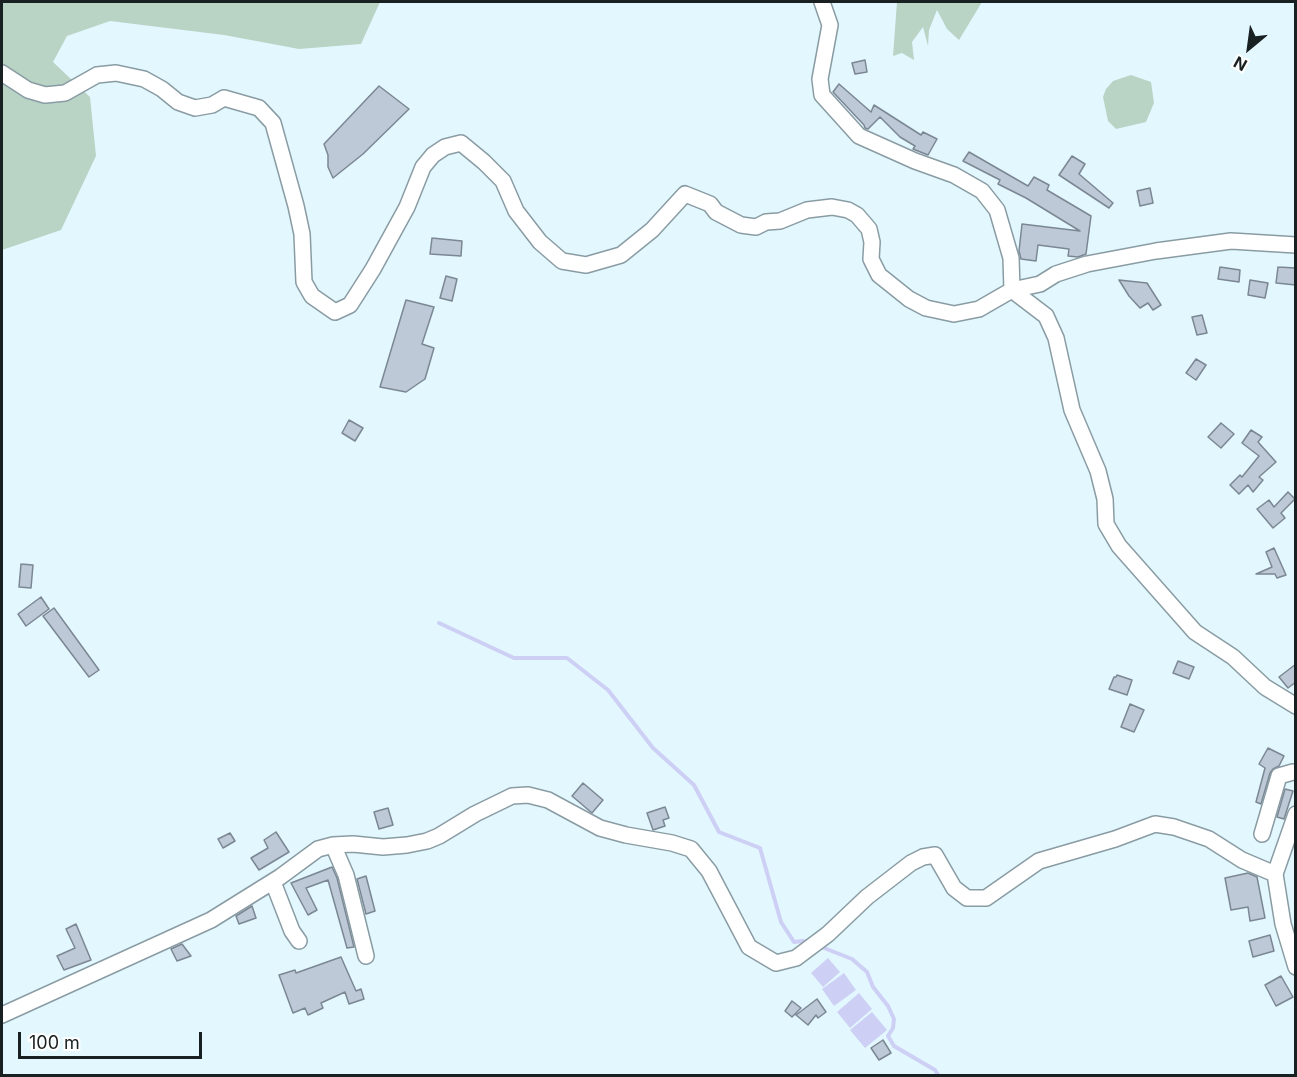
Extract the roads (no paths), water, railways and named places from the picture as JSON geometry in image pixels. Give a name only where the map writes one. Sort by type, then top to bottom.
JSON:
[{"type":"street","points":[[822,2],[830,25],[820,79],[822,96],[860,136],[915,161],[954,175],[982,190],[997,210],[1011,258],[1012,290]]},
{"type":"street","points":[[2,73],[28,90],[45,95],[65,93],[97,75],[116,74],[144,79],[162,89],[178,102],[195,108],[212,105],[224,98],[259,108],[273,123],[296,206],[302,234],[304,282],[312,296],[335,312],[351,304],[373,269],[407,207],[423,167],[433,155],[445,147],[461,143],[502,181],[516,212],[540,242],[562,261],[586,265],[621,255],[652,230],[685,194],[710,204],[716,212],[741,225],[756,227],[766,222],[780,221],[807,210],[832,207],[848,210],[857,215],[869,229],[872,242],[871,259],[879,275],[909,299],[926,308],[954,314],[979,309],[1012,290],[1040,284],[1056,274],[1087,264],[1156,251],[1231,241],[1296,245]]},
{"type":"street","points":[[1012,290],[1046,316],[1056,338],[1072,410],[1098,471],[1105,500],[1106,524],[1119,546],[1195,632],[1233,657],[1265,687],[1296,706]]},
{"type":"street","points":[[1262,834],[1279,776],[1295,771]]},
{"type":"street","points":[[2,1015],[211,920],[273,882],[318,849],[333,845],[383,847],[427,841],[512,796],[528,795],[548,800],[600,828],[690,849],[709,871],[749,947],[776,963],[796,958],[828,934],[867,897],[911,863],[923,857],[935,855],[954,888],[967,898],[986,898],[1039,861],[1115,839],[1155,824],[1174,827],[1209,839],[1242,860],[1275,874]]},
{"type":"street","points":[[1296,814],[1275,874],[1283,924],[1296,967]]},
{"type":"street","points":[[333,845],[346,874],[366,956]]},
{"type":"street","points":[[273,882],[292,931],[299,941]]},
{"type":"water","points":[[828,958],[840,972],[823,987],[811,973]]},
{"type":"water","points":[[844,973],[856,990],[834,1006],[822,989]]},
{"type":"water","points":[[859,993],[872,1009],[850,1028],[837,1012]]},
{"type":"water","points":[[872,1012],[887,1030],[865,1048],[850,1030]]},
{"type":"waterway","points":[[439,623],[514,658],[567,658],[608,690],[653,748],[694,785],[719,832],[760,848],[781,922],[794,942],[809,943]]},
{"type":"waterway","points":[[819,946],[852,959],[867,972],[873,987],[888,1006],[894,1019],[893,1028],[888,1036],[894,1046],[935,1070],[939,1076]]}]
